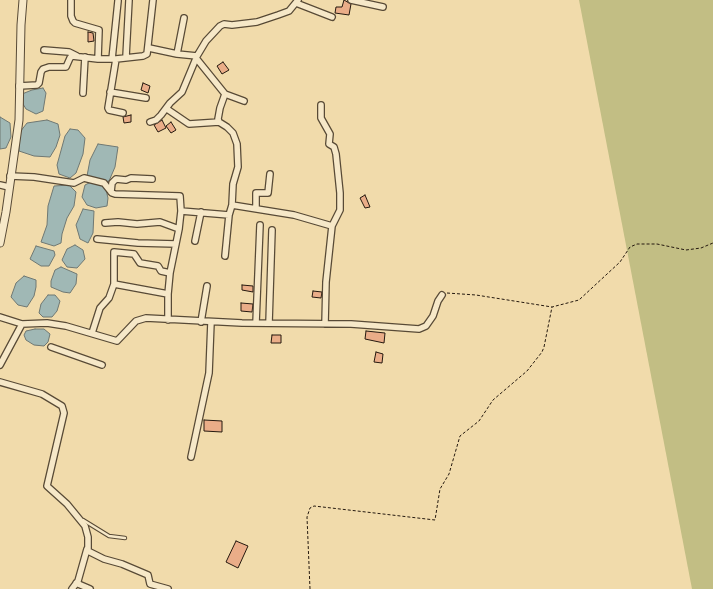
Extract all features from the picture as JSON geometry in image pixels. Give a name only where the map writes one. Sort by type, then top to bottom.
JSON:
[{"type":"street","points":[[0,243],[19,120],[23,0]]},
{"type":"street","points":[[71,0],[71,16],[73,21],[99,30],[98,59]]},
{"type":"street","points":[[126,57],[129,0]]},
{"type":"street","points":[[19,86],[37,85],[43,69],[49,67],[66,67],[71,57],[76,56],[98,59],[114,59],[143,56],[147,54],[149,48],[153,0]]},
{"type":"street","points":[[351,0],[383,7]]},
{"type":"street","points":[[118,1],[114,59],[108,107],[109,110],[123,113]]},
{"type":"street","points":[[150,122],[156,120],[167,109],[170,103],[182,92],[196,57],[206,41],[220,26],[224,24],[232,25],[257,22],[289,11],[297,1],[332,17]]},
{"type":"street","points":[[177,54],[184,18]]},
{"type":"street","points":[[149,48],[196,57],[225,94],[244,101]]},
{"type":"street","points":[[44,50],[70,52],[76,56]]},
{"type":"street","points":[[83,93],[85,57]]},
{"type":"street","points":[[110,92],[146,98]]},
{"type":"street","points":[[219,122],[220,108],[225,94]]},
{"type":"street","points":[[321,105],[321,119],[330,134],[329,144],[334,147],[336,154],[340,193],[340,210],[332,226],[326,282],[325,324]]},
{"type":"street","points":[[167,109],[189,124],[219,122],[233,133],[238,144],[238,168],[233,184],[226,256]]},
{"type":"street","points":[[256,208],[256,193],[268,193],[270,174]]},
{"type":"street","points":[[10,176],[74,183],[84,178],[104,183],[111,192],[115,194],[178,195],[180,197],[181,210],[179,229],[170,274],[168,320]]},
{"type":"street","points":[[111,192],[112,183],[116,179],[152,179]]},
{"type":"street","points":[[0,185],[9,187]]},
{"type":"street","points":[[232,205],[294,215],[332,226]]},
{"type":"street","points":[[181,210],[230,216]]},
{"type":"street","points":[[195,241],[201,212]]},
{"type":"street","points":[[105,222],[138,224],[160,222],[179,229]]},
{"type":"street","points":[[256,323],[260,225]]},
{"type":"street","points":[[269,323],[272,230]]},
{"type":"street","points":[[97,238],[138,243],[176,244]]},
{"type":"street","points":[[92,333],[100,308],[109,298],[114,284],[115,271],[113,253],[115,251],[134,254],[140,263],[158,266],[161,271],[170,274]]},
{"type":"street","points":[[114,284],[168,294]]},
{"type":"street","points":[[202,322],[207,286]]},
{"type":"street","points":[[0,317],[22,324],[47,323],[66,326],[117,341],[136,321],[146,318],[202,322],[351,324],[419,329],[426,326],[433,316],[438,301],[442,295]]},
{"type":"street","points":[[191,457],[208,373],[211,322]]},
{"type":"street","points":[[0,365],[22,324]]},
{"type":"street","points":[[51,347],[102,365]]},
{"type":"street","points":[[0,382],[42,394],[62,406],[64,413],[47,486],[67,504],[87,530],[87,549],[76,583],[72,589]]},
{"type":"street","points":[[87,549],[104,559],[122,564],[148,575],[150,584],[168,589]]},
{"type":"street","points":[[76,583],[90,589]]},
{"type":"lane","points":[[77,517],[109,536],[125,538]]},
{"type":"path","points":[[442,295],[449,292],[552,307],[579,300],[620,262],[630,247],[637,244],[657,244],[686,250],[701,248],[713,243]]},
{"type":"path","points":[[310,589],[307,517],[310,508],[314,506],[435,520],[440,489],[449,474],[460,436],[479,421],[493,400],[527,371],[542,352],[552,307]]},
{"type":"shaded area","points":[[579,0],[713,0],[713,589],[692,589]]},
{"type":"water","points":[[43,88],[46,93],[43,111],[36,114],[26,109],[23,104],[22,94]]},
{"type":"water","points":[[0,117],[10,123],[11,137],[6,148],[0,149]]},
{"type":"water","points":[[47,120],[58,124],[60,135],[56,147],[50,157],[34,156],[19,151],[20,132],[27,123]]},
{"type":"water","points":[[70,129],[78,130],[85,138],[83,154],[76,173],[70,178],[59,174],[57,165],[65,136]]},
{"type":"water","points":[[98,144],[118,147],[115,167],[109,181],[100,183],[87,176],[90,160]]},
{"type":"water","points":[[91,182],[105,186],[108,198],[107,206],[96,208],[87,205],[82,197],[85,185]]},
{"type":"water","points":[[69,185],[76,192],[74,206],[67,218],[61,243],[54,246],[41,242],[47,225],[48,206],[54,186]]},
{"type":"water","points":[[83,209],[94,211],[93,233],[88,243],[80,239],[76,225]]},
{"type":"water","points":[[75,245],[83,250],[85,259],[77,268],[67,267],[62,260],[67,249]]},
{"type":"water","points":[[36,246],[54,251],[55,255],[49,266],[41,266],[30,259]]},
{"type":"water","points":[[61,267],[77,274],[76,284],[70,293],[51,287],[51,281],[55,270]]},
{"type":"water","points":[[24,276],[36,280],[34,296],[27,307],[18,305],[11,297],[16,283]]},
{"type":"water","points":[[48,295],[55,295],[60,301],[57,311],[52,317],[43,317],[39,313],[41,304]]},
{"type":"water","points":[[44,329],[50,334],[48,342],[44,346],[34,345],[26,340],[24,335],[26,331]]},
{"type":"building","points":[[344,0],[351,4],[349,15],[335,13],[336,7],[342,7]]},
{"type":"building","points":[[88,32],[93,33],[94,41],[88,42]]},
{"type":"building","points":[[223,62],[229,70],[222,74],[217,66]]},
{"type":"building","points":[[143,83],[150,86],[148,93],[141,90]]},
{"type":"building","points":[[131,115],[131,122],[124,123],[123,117]]},
{"type":"building","points":[[162,120],[166,128],[158,132],[154,125]]},
{"type":"building","points":[[171,122],[176,130],[171,133],[166,126]]},
{"type":"building","points":[[365,195],[370,207],[365,208],[360,198]]},
{"type":"building","points":[[242,285],[253,286],[253,292],[242,290]]},
{"type":"building","points":[[313,291],[322,292],[321,298],[312,297]]},
{"type":"building","points":[[241,303],[253,304],[252,312],[241,311]]},
{"type":"building","points":[[366,331],[385,333],[384,343],[365,339]]},
{"type":"building","points":[[272,335],[281,335],[281,343],[271,343]]},
{"type":"building","points":[[376,352],[383,354],[382,363],[374,362]]},
{"type":"building","points":[[204,420],[222,421],[222,432],[204,431]]},
{"type":"building","points":[[236,541],[248,546],[238,568],[226,562]]}]
